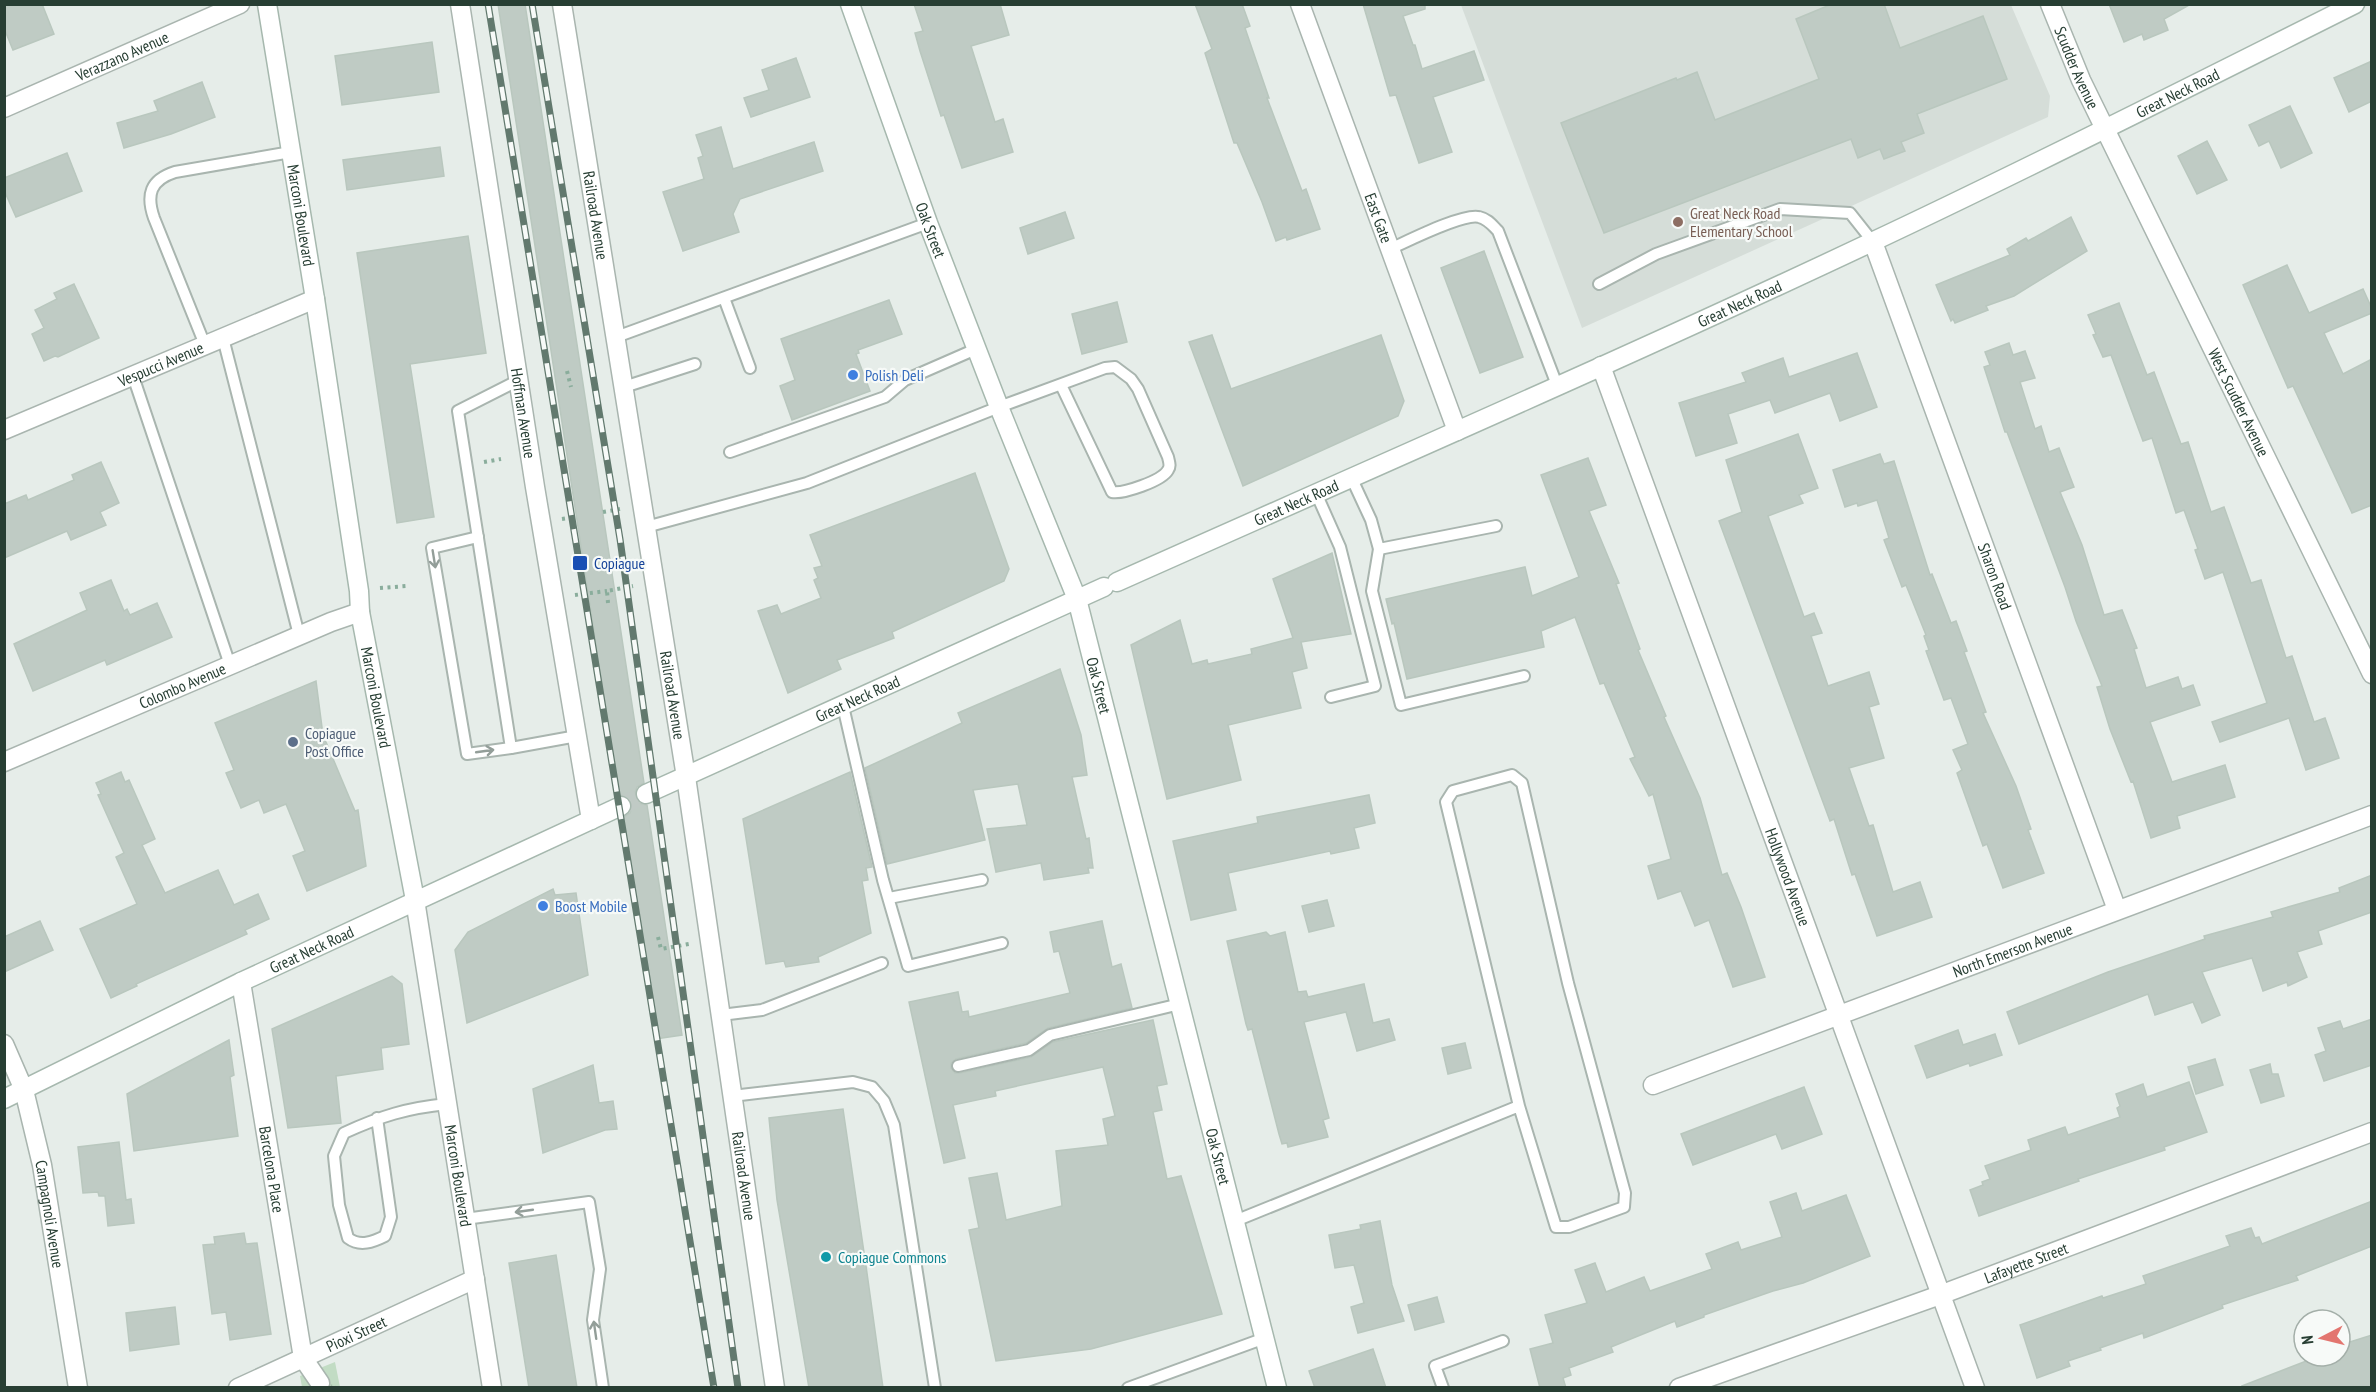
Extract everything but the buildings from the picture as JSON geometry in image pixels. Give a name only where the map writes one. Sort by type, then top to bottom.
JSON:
[{"type":"street","name":"Verazzano Avenue","points":[[4,108],[240,4]]},
{"type":"street","name":"Marconi Boulevard","points":[[267,4],[315,299],[359,591],[360,612],[415,900],[492,1388]]},
{"type":"street","name":"Hoffman Avenue","points":[[460,4],[591,820]]},
{"type":"street","name":"Railroad Avenue","points":[[562,4],[686,777],[775,1388]]},
{"type":"street","name":"Oak Street","points":[[850,4],[928,223],[976,349],[1077,599],[1277,1388]]},
{"type":"street","name":"East Gate","points":[[1300,4],[1457,431]]},
{"type":"street","name":"Scudder Avenue","points":[[2050,4],[2081,80],[2105,129]]},
{"type":"street","name":"Great Neck Road","points":[[646,795],[1873,242],[2355,4]]},
{"type":"street","name":"West Scudder Avenue","points":[[2105,129],[2372,674]]},
{"type":"street","name":"Sharon Road","points":[[1873,242],[2116,910]]},
{"type":"street","name":"Vespucci Avenue","points":[[4,430],[315,299]]},
{"type":"street","name":"Hollywood Avenue","points":[[1601,366],[1975,1388]]},
{"type":"street","name":"Colombo Avenue","points":[[4,762],[298,635],[360,612]]},
{"type":"street","name":"Great Neck Road","points":[[4,1099],[241,982],[621,806]]},
{"type":"street","name":"North Emerson Avenue","points":[[1653,1085],[2372,815]]},
{"type":"street","name":"Barcelona Place","points":[[241,982],[303,1358]]},
{"type":"street","name":"Campagnoli Avenue","points":[[4,1044],[24,1090],[42,1165],[78,1388]]},
{"type":"street","name":"Lafayette Street","points":[[1679,1388],[1940,1295],[2372,1132]]},
{"type":"street","name":"Pioxi Street","points":[[238,1388],[475,1279]]},
{"type":"street","points":[[303,1358],[320,1383]]},
{"type":"lane","points":[[205,345],[154,218],[150,205],[150,193],[156,182],[175,172],[291,152]]},
{"type":"lane","points":[[1599,284],[1656,254],[1780,209],[1850,213],[1873,242]]},
{"type":"lane","points":[[1390,249],[1458,220],[1477,216],[1488,220],[1498,231],[1557,386]]},
{"type":"lane","points":[[616,337],[928,223]]},
{"type":"lane","points":[[724,298],[750,368]]},
{"type":"lane","points":[[223,338],[298,635]]},
{"type":"lane","points":[[730,452],[885,397],[905,380],[976,349]]},
{"type":"lane","points":[[624,387],[695,364]]},
{"type":"lane","points":[[646,527],[807,483],[999,407],[1105,369],[1115,367],[1123,372],[1138,389],[1168,457],[1170,466],[1168,472],[1162,477],[1120,494],[1112,492],[1061,385]]},
{"type":"lane","points":[[133,376],[230,664]]},
{"type":"lane","points":[[511,748],[458,411],[519,380]]},
{"type":"lane","points":[[1351,477],[1371,520],[1379,549],[1372,591],[1401,705],[1524,676]]},
{"type":"lane","points":[[1316,493],[1340,547],[1375,686],[1331,697]]},
{"type":"lane","points":[[1379,549],[1496,526]]},
{"type":"lane","points":[[478,537],[432,548],[466,754],[577,736]]},
{"type":"lane","points":[[843,706],[889,898],[908,966],[1002,943]]},
{"type":"lane","points":[[1512,775],[1522,783],[1568,983],[1625,1193],[1624,1207],[1569,1227],[1556,1227],[1519,1106],[1446,802],[1453,791],[1512,775]]},
{"type":"lane","points":[[889,898],[982,880]]},
{"type":"lane","points":[[721,1015],[762,1010],[882,963]]},
{"type":"lane","points":[[958,1066],[1029,1050],[1050,1035],[1180,1004]]},
{"type":"lane","points":[[732,1096],[853,1082],[872,1088],[884,1101],[894,1125],[935,1388]]},
{"type":"lane","points":[[377,1118],[391,1217],[386,1236],[372,1242],[354,1243],[348,1238],[339,1204],[334,1155],[344,1133],[377,1118],[410,1108],[447,1104]]},
{"type":"lane","points":[[1235,1221],[1519,1106]]},
{"type":"lane","points":[[465,1219],[589,1202],[600,1269],[593,1320],[603,1388]]},
{"type":"lane","points":[[1128,1388],[1265,1338]]},
{"type":"lane","points":[[1443,1388],[1435,1365],[1503,1341]]},
{"type":"path","points":[[567,371],[571,387]]},
{"type":"path","points":[[603,512],[620,508]]},
{"type":"path","points":[[559,520],[576,517]]},
{"type":"path","points":[[370,589],[407,586]]},
{"type":"path","points":[[572,596],[633,586]]},
{"type":"path","points":[[607,591],[608,603]]},
{"type":"path","points":[[658,937],[661,949],[689,944]]},
{"type":"shaded area","name":"Great Neck Road Elementary School","points":[[1461,5],[2011,5],[2050,96],[2048,117],[1582,328]]},
{"type":"green space","points":[[335,1362],[340,1387],[302,1387],[300,1376]]},
{"type":"tunnel","points":[[621,806],[646,794]]},
{"type":"railway","points":[[488,4],[714,1388]]},
{"type":"railway","points":[[532,4],[620,539],[738,1388]]},
{"type":"place","name":"Great Neck Road Elementary School","points":[[1678,222]]},
{"type":"place","name":"Polish Deli","points":[[853,375]]},
{"type":"place","name":"Copiague","points":[[580,563]]},
{"type":"place","name":"Copiague Post Office","points":[[293,742]]},
{"type":"place","name":"Boost Mobile","points":[[543,906]]},
{"type":"place","name":"Copiague Commons","points":[[826,1257]]}]
